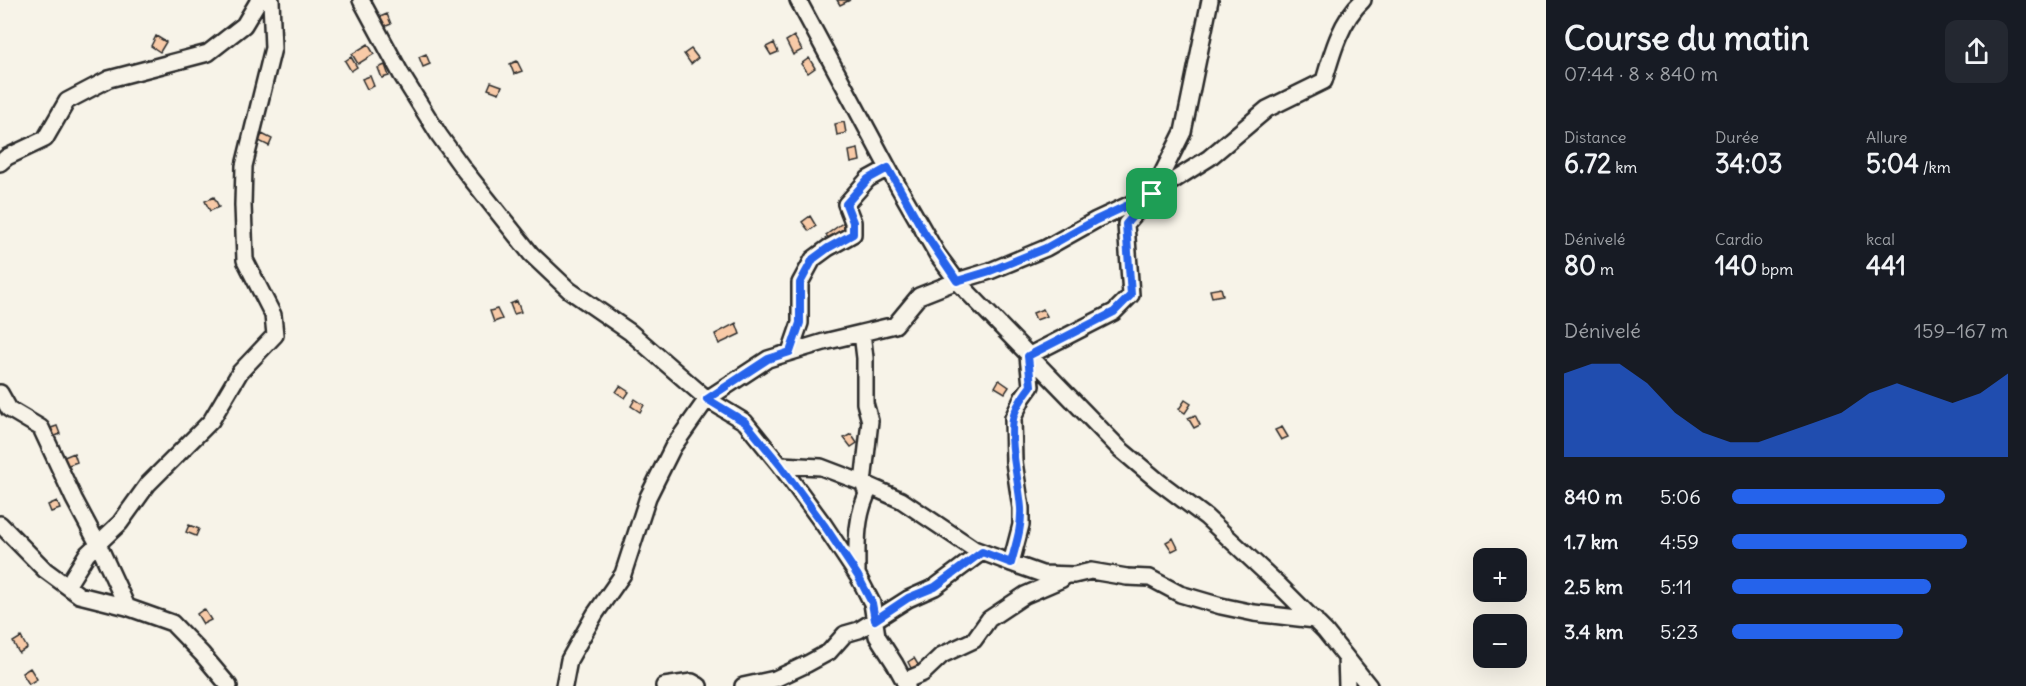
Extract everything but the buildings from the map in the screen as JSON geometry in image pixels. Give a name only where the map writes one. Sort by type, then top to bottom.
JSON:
[{"type":"street","points":[[0,163],[7,157],[45,139],[67,102],[109,80],[208,53],[244,25],[259,0]]},
{"type":"street","points":[[67,586],[87,554],[120,523],[148,484],[212,421],[240,372],[275,335],[273,315],[245,260],[243,205],[244,166],[273,48],[271,0]]},
{"type":"street","points":[[361,0],[401,74],[439,135],[531,254],[569,290],[630,332],[707,399],[745,422],[780,465],[858,576],[872,603],[877,636],[906,684],[923,673],[942,655],[974,640],[989,619],[1025,595],[1052,582],[1091,571],[1150,579],[1180,594],[1221,606],[1254,613],[1315,620]]},
{"type":"street","points":[[798,0],[928,240],[957,281],[1120,449],[1158,482],[1206,517],[1315,620],[1369,686]]},
{"type":"street","points":[[1028,356],[1114,312],[1131,295],[1126,224],[1152,194],[1184,132],[1210,0]]},
{"type":"street","points":[[564,686],[569,660],[595,614],[622,574],[648,497],[673,447],[707,399],[768,359],[895,325],[918,296],[990,271],[1046,248],[1096,220],[1152,194],[1209,158],[1267,109],[1324,81],[1332,54],[1354,3]]},
{"type":"street","points":[[790,352],[800,323],[800,283],[813,259],[853,234],[853,222],[846,204],[868,179],[888,168]]},
{"type":"street","points":[[858,576],[856,538],[862,506],[867,494],[863,483],[870,421],[865,403],[865,358],[862,333]]},
{"type":"street","points":[[1011,563],[1021,525],[1021,508],[1014,462],[1013,418],[1031,386],[1028,356]]},
{"type":"street","points":[[0,393],[9,409],[41,428],[127,607]]},
{"type":"street","points":[[780,465],[821,467],[901,500],[974,549],[1042,574],[1074,575]]},
{"type":"street","points":[[0,525],[45,570],[79,595],[127,607],[172,623],[202,654],[228,686]]},
{"type":"street","points":[[743,686],[775,679],[829,652],[845,634],[859,630],[908,598],[935,587],[982,552]]},
{"type":"street","points":[[1346,657],[1347,686]]},
{"type":"street","points":[[664,686],[692,682],[699,686]]},
{"type":"route","points":[[888,168],[937,254],[957,281],[990,271],[1046,248],[1096,220],[1152,194],[1126,224],[1131,295],[1114,312],[1028,356],[1031,386],[1013,418],[1014,462],[1021,508],[1021,525],[1011,563],[982,552],[935,587],[908,598],[875,620],[872,603],[858,576],[780,465],[745,422],[707,399],[768,359],[790,352],[800,323],[800,283],[813,259],[853,234],[853,222],[846,204],[868,179],[888,168]]}]
